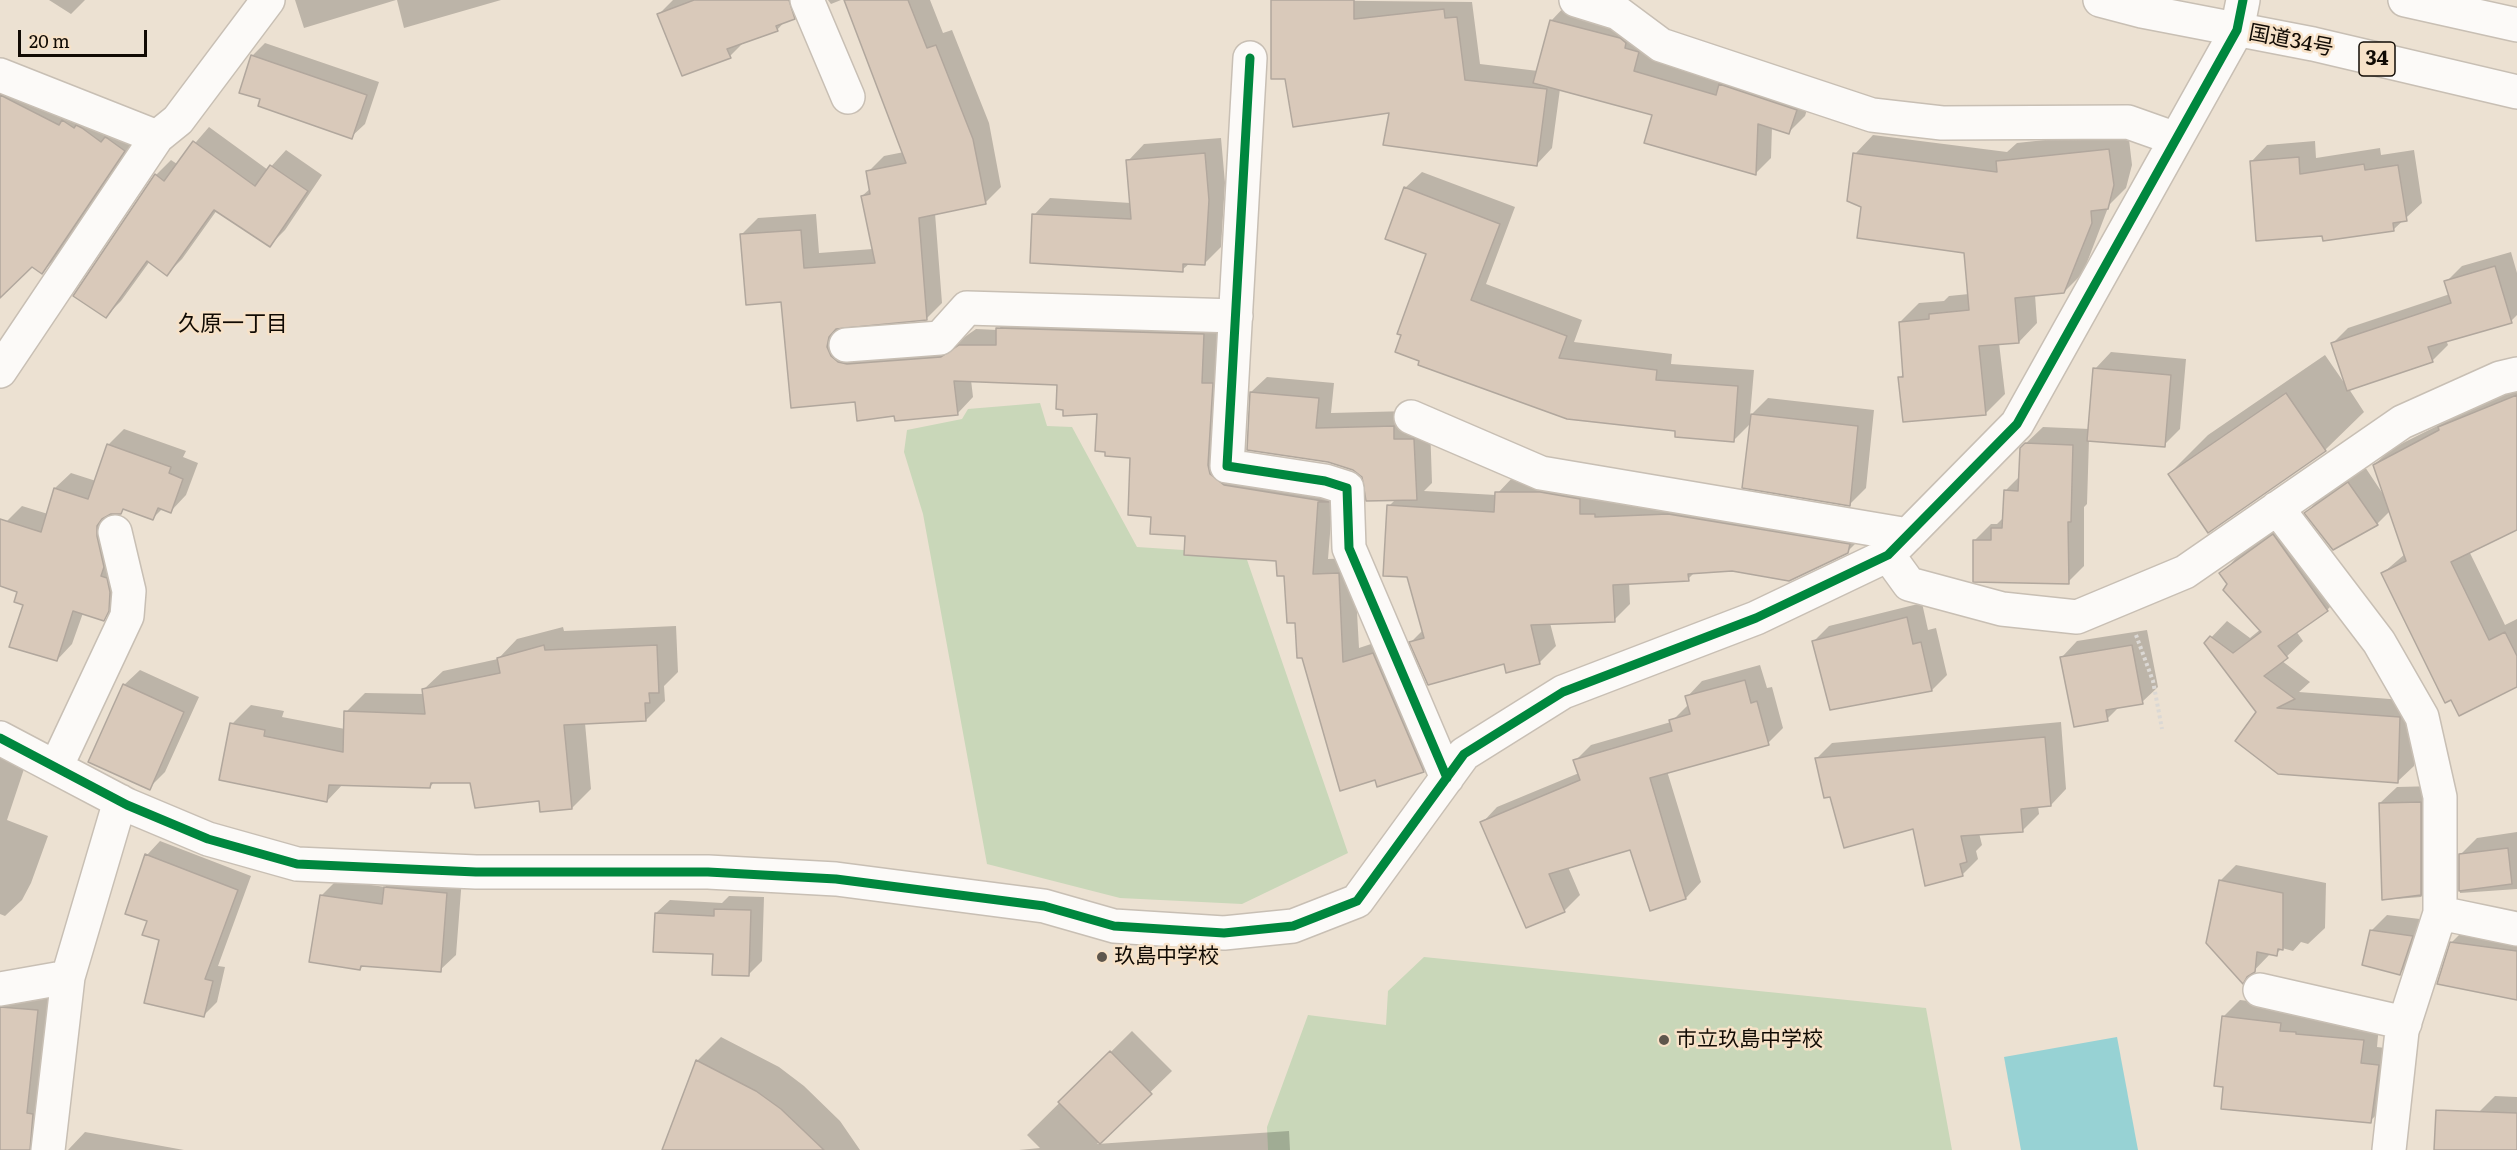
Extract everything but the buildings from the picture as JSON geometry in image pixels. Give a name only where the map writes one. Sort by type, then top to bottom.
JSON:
[{"type":"main road","points":[[0,371],[157,137],[178,120],[268,0]]},
{"type":"main road","points":[[807,0],[848,97]]},
{"type":"main road","points":[[1576,0],[1618,14],[1661,45],[1872,115],[1942,123],[2128,122],[2176,139]]},
{"type":"main road","name":"国道34号","points":[[2100,0],[2240,15],[2313,44],[2517,92]]},
{"type":"main road","points":[[2405,0],[2517,25]]},
{"type":"main road","points":[[0,738],[120,801],[208,839],[297,864],[476,872],[708,872],[836,879],[1044,906],[1114,926],[1224,933],[1293,926],[1357,901],[1464,754],[1563,692],[1756,618],[1898,545],[2017,424],[2176,139],[2240,15]]},
{"type":"main road","points":[[1250,58],[1227,466],[1325,481],[1347,488],[1349,548],[1447,778]]},
{"type":"main road","points":[[0,75],[157,137]]},
{"type":"main road","points":[[846,345],[940,338],[967,308],[1236,316]]},
{"type":"main road","points":[[1898,545],[1910,584],[2002,609],[2077,617],[2185,572],[2402,422],[2500,378],[2517,374]]},
{"type":"main road","points":[[1412,417],[1541,473],[1898,545]]},
{"type":"main road","points":[[2277,508],[2379,642],[2422,717],[2440,797],[2440,913],[2405,1023],[2390,1150]]},
{"type":"main road","points":[[56,767],[127,616],[129,591],[115,532]]},
{"type":"main road","points":[[48,1150],[68,977],[120,801]]},
{"type":"main road","points":[[2440,913],[2517,929]]},
{"type":"main road","points":[[0,989],[68,977]]},
{"type":"main road","points":[[2260,990],[2405,1023]]},
{"type":"path","points":[[2122,598],[2153,681],[2162,729]]},
{"type":"green space","points":[[1040,403],[1047,426],[1072,427],[1137,547],[1245,554],[1348,853],[1242,904],[1120,898],[987,864],[923,514],[904,452],[907,430],[962,419],[968,409]]},
{"type":"green space","points":[[1424,957],[1926,1008],[1952,1150],[1268,1150],[1267,1127],[1308,1015],[1386,1025],[1388,991]]},
{"type":"water","points":[[2117,1037],[2138,1150],[2021,1150],[2004,1057]]},
{"type":"cycle path","points":[[0,738],[127,805],[208,839],[297,864],[476,872],[708,872],[836,879],[1044,906],[1114,926],[1224,933],[1293,926],[1357,901],[1464,754],[1563,692],[1756,618],[1888,555],[2017,424],[2237,30],[2243,0]]},
{"type":"cycle path","points":[[1250,58],[1227,466],[1325,481],[1347,488],[1349,548],[1447,778]]},
{"type":"place","name":"玖島中学校","points":[[1102,957]]},
{"type":"place","name":"市立玖島中学校","points":[[1664,1040]]},
{"type":"district","name":"久原一丁目","points":[[233,325]]}]
